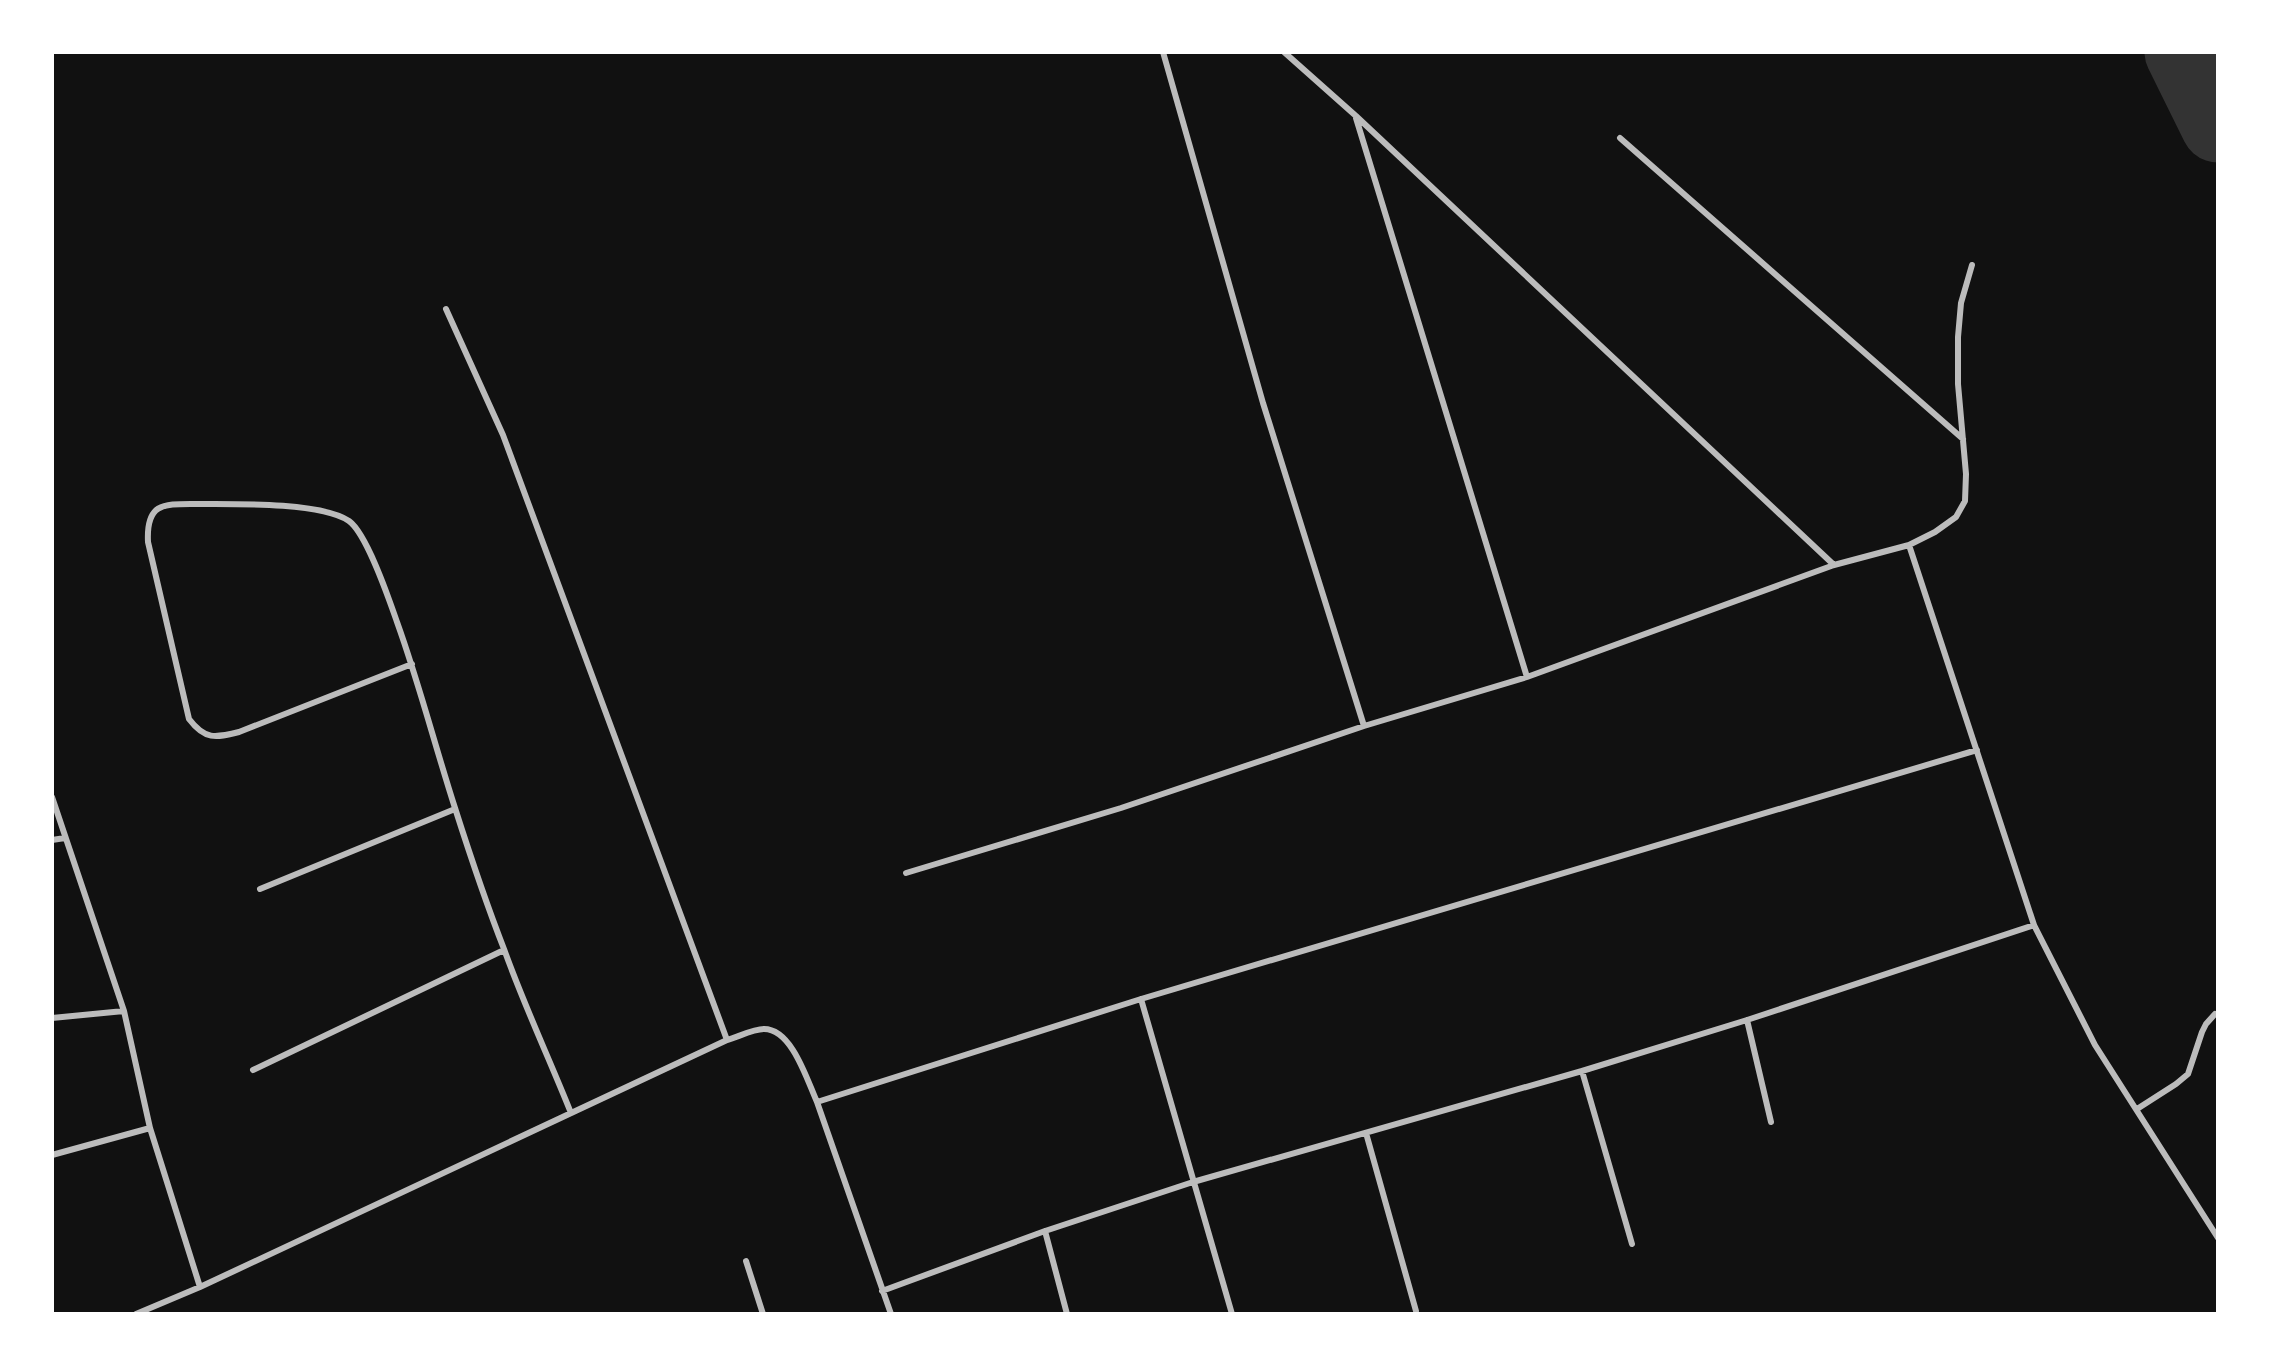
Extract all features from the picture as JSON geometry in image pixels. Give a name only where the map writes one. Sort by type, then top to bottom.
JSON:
[{"type":"street","points":[[1163,52],[1263,403],[1364,726]]},
{"type":"street","points":[[1284,52],[1356,116],[1834,565]]},
{"type":"street","points":[[1356,116],[1527,677]]},
{"type":"street","points":[[1620,138],[1964,440]]},
{"type":"street","points":[[906,873],[1122,808],[1364,726],[1527,677],[1834,565],[1909,544],[1935,532],[1956,517],[1965,501],[1964,440],[1958,384],[1958,337],[1961,303],[1972,265]]},
{"type":"street","points":[[447,309],[503,435],[727,1040]]},
{"type":"street","points":[[412,664],[239,732],[224,736],[210,736],[198,731],[189,719],[148,542],[147,525],[151,515],[158,509],[171,504],[247,504],[318,510],[351,522],[363,540],[381,579],[412,664],[455,808],[504,950],[571,1113]]},
{"type":"street","points":[[1909,544],[2034,925],[2095,1045],[2137,1108],[2217,1238]]},
{"type":"street","points":[[817,1102],[1141,999],[1977,750]]},
{"type":"street","points":[[52,797],[124,1011],[150,1128],[200,1287]]},
{"type":"street","points":[[260,889],[455,808]]},
{"type":"street","points":[[52,840],[65,838]]},
{"type":"street","points":[[882,1291],[1045,1231],[1193,1182],[1582,1071],[1746,1020],[2034,925]]},
{"type":"street","points":[[253,1070],[504,950]]},
{"type":"street","points":[[1141,999],[1232,1314]]},
{"type":"street","points":[[52,1018],[124,1011]]},
{"type":"street","points":[[2137,1108],[2188,1074],[2206,1024],[2215,1014]]},
{"type":"street","points":[[1746,1020],[1771,1122]]},
{"type":"street","points":[[136,1314],[200,1287],[727,1040],[764,1029],[778,1033],[788,1042],[797,1057],[817,1102],[891,1314]]},
{"type":"street","points":[[1582,1071],[1632,1245]]},
{"type":"street","points":[[52,1155],[150,1128]]},
{"type":"street","points":[[1366,1133],[1416,1311]]},
{"type":"street","points":[[1045,1231],[1067,1314]]},
{"type":"street","points":[[746,1261],[763,1314]]},
{"type":"waterway","points":[[2182,52],[2218,125]]}]
